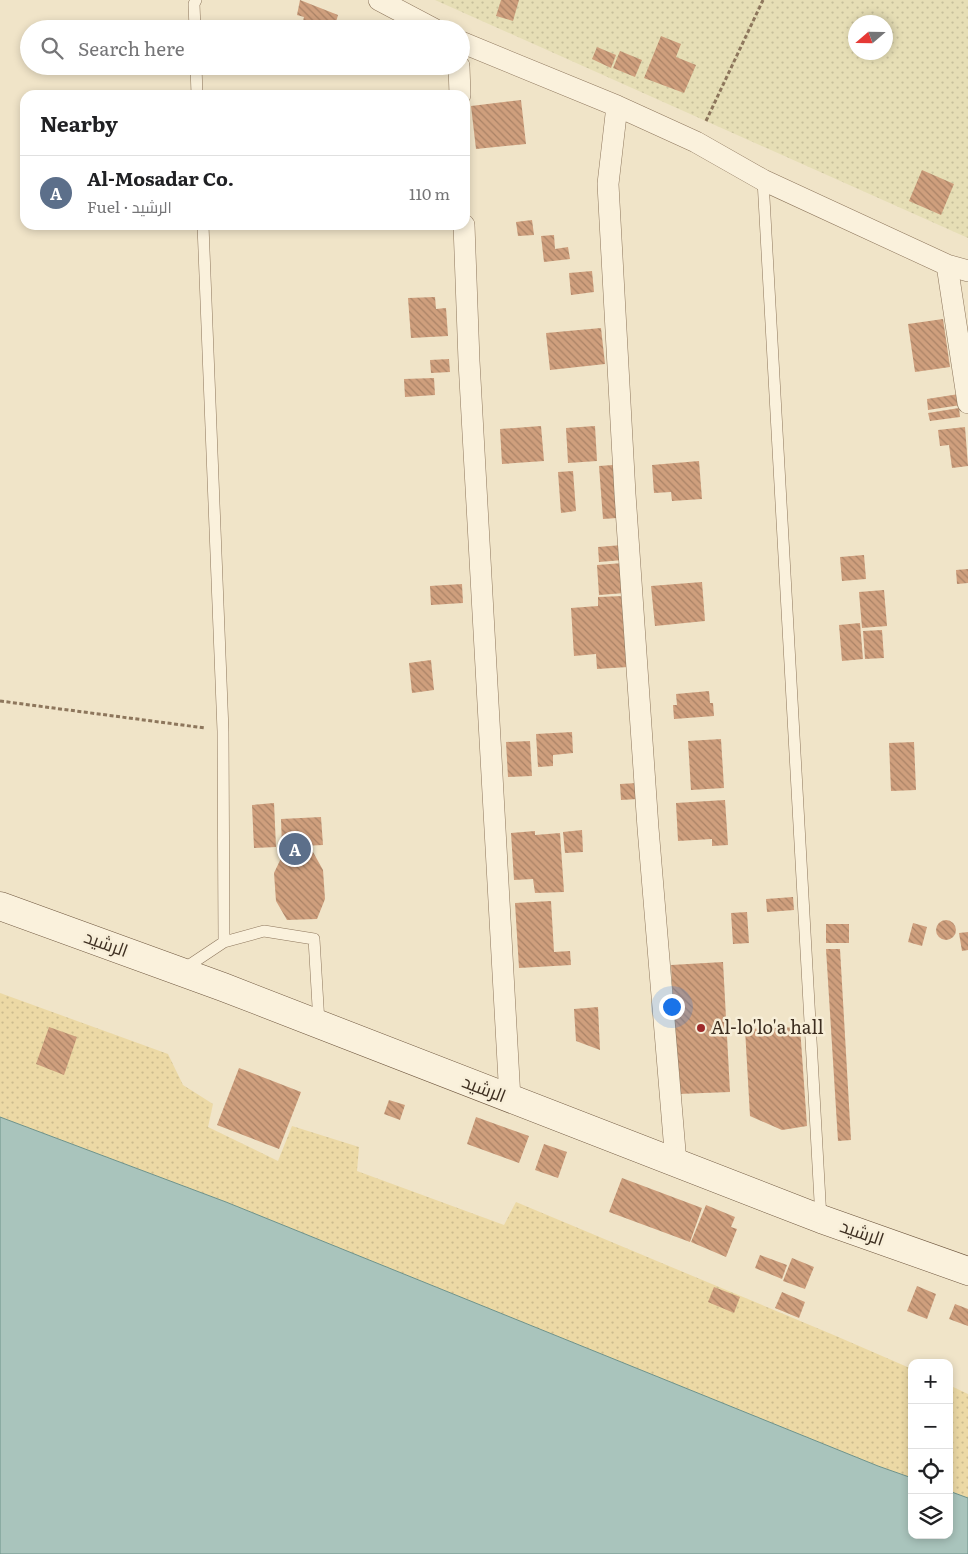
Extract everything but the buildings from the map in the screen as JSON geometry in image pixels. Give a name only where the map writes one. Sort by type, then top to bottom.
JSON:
[{"type":"main road","name":"الرشيد","points":[[0,906],[180,971],[822,1219],[968,1271]]},
{"type":"street","points":[[379,0],[417,20]]},
{"type":"street","points":[[470,46],[617,106],[696,142],[763,180],[947,265],[968,271]]},
{"type":"street","points":[[459,75],[460,90]]},
{"type":"street","points":[[617,106],[608,184],[625,494],[649,838],[676,1163]]},
{"type":"street","points":[[464,230],[469,371],[510,1099]]},
{"type":"street","points":[[947,265],[968,402]]},
{"type":"lane","points":[[195,20],[194,4],[196,0]]},
{"type":"lane","points":[[196,75],[197,90]]},
{"type":"lane","points":[[763,180],[822,1219]]},
{"type":"lane","points":[[203,230],[223,731],[224,942]]},
{"type":"lane","points":[[180,971],[224,942],[264,931],[314,939],[319,1025]]},
{"type":"path","points":[[696,142],[763,0]]},
{"type":"path","points":[[0,701],[223,731]]},
{"type":"shaded area","points":[[435,0],[968,0],[968,238]]},
{"type":"sand","points":[[0,993],[168,1054],[183,1085],[213,1104],[208,1127],[278,1161],[292,1126],[359,1147],[357,1171],[504,1225],[516,1202],[908,1367],[908,1477],[226,1202],[0,1117]]},
{"type":"sand","points":[[953,1387],[968,1394],[968,1498],[953,1492]]},
{"type":"water","points":[[0,1117],[226,1202],[908,1477],[908,1539],[953,1539],[953,1492],[968,1498],[968,1554],[0,1554]]},
{"type":"place","name":"Al-Mosadar Co.","points":[[295,849]]},
{"type":"place","name":"Al-lo'lo'a hall","points":[[701,1028]]}]
